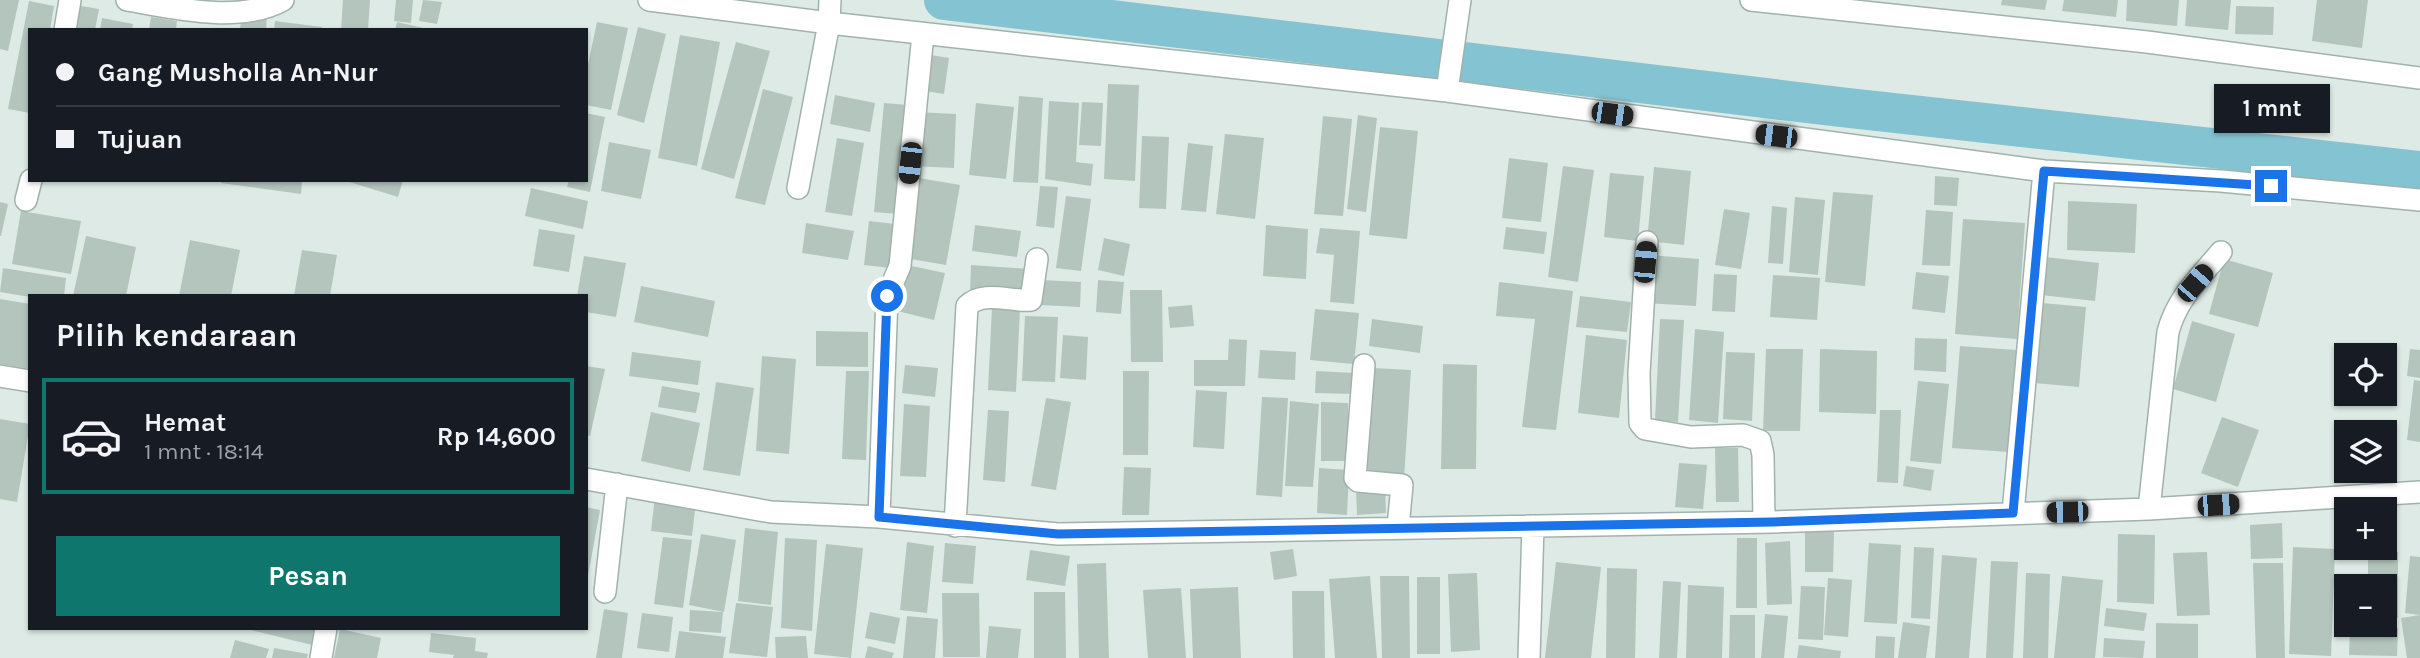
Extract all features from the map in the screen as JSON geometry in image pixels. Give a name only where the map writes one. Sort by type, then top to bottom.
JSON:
[{"type":"street","points":[[65,28],[70,0]]},
{"type":"street","points":[[127,0],[220,13],[259,8],[283,0]]},
{"type":"street","points":[[649,0],[829,10],[923,34],[1448,86],[2044,171],[2221,181],[2420,200]]},
{"type":"street","points":[[1448,86],[1460,0]]},
{"type":"street","points":[[1751,0],[2147,42],[2420,78]]},
{"type":"street","points":[[797,188],[829,10]]},
{"type":"street","points":[[879,517],[887,296],[900,266],[923,34]]},
{"type":"street","points":[[2013,513],[2044,171]]},
{"type":"street","points":[[1647,242],[1639,373],[1640,423],[1645,429],[1691,437],[1743,435],[1760,441],[1763,455],[1764,522]]},
{"type":"street","points":[[2149,509],[2168,332],[2173,314],[2181,298],[2221,252]]},
{"type":"street","points":[[955,526],[967,306],[983,298],[1031,300],[1037,260]]},
{"type":"street","points":[[1364,365],[1355,478],[1358,481],[1402,485],[1398,527]]},
{"type":"street","points":[[0,376],[28,381]]},
{"type":"street","points":[[588,479],[771,512],[879,517],[1058,534],[1764,522],[2149,509],[2420,492]]},
{"type":"street","points":[[605,592],[617,484]]},
{"type":"street","points":[[1529,658],[1532,526]]},
{"type":"street","points":[[321,658],[326,630]]},
{"type":"building","points":[[0,0],[19,0],[8,51],[0,49]]},
{"type":"building","points":[[343,0],[370,0],[368,28],[341,28]]},
{"type":"building","points":[[396,0],[413,0],[411,23],[394,21]]},
{"type":"building","points":[[423,0],[442,2],[437,24],[419,21]]},
{"type":"building","points":[[2002,0],[2047,0],[2045,10],[2001,5]]},
{"type":"building","points":[[2064,0],[2118,0],[2116,17],[2062,11]]},
{"type":"building","points":[[2127,0],[2179,0],[2177,26],[2126,21]]},
{"type":"building","points":[[2187,0],[2231,0],[2228,30],[2185,26]]},
{"type":"building","points":[[2317,0],[2368,0],[2362,48],[2312,41]]},
{"type":"building","points":[[29,1],[54,6],[50,28],[28,28],[28,113],[8,109]]},
{"type":"building","points":[[75,5],[99,9],[95,28],[72,28]]},
{"type":"building","points":[[2236,6],[2274,7],[2273,35],[2235,34]]},
{"type":"building","points":[[242,11],[267,14],[266,28],[240,28]]},
{"type":"building","points":[[151,17],[177,21],[176,28],[149,28]]},
{"type":"building","points":[[102,18],[133,24],[132,28],[100,28]]},
{"type":"building","points":[[275,21],[322,27],[322,28],[274,28]]},
{"type":"building","points":[[397,22],[424,28],[396,28]]},
{"type":"building","points":[[597,22],[628,28],[611,110],[588,105],[588,65]]},
{"type":"building","points":[[638,27],[666,34],[644,123],[617,115]]},
{"type":"building","points":[[680,35],[720,42],[697,166],[658,158]]},
{"type":"building","points":[[736,42],[770,51],[734,179],[701,169]]},
{"type":"building","points":[[925,54],[949,58],[944,94],[919,90]]},
{"type":"building","points":[[1108,84],[1139,85],[1135,181],[1104,179]]},
{"type":"building","points":[[763,89],[793,97],[765,205],[735,198]]},
{"type":"building","points":[[835,95],[875,103],[870,132],[830,124]]},
{"type":"building","points":[[1019,96],[1043,98],[1038,183],[1013,182]]},
{"type":"building","points":[[1049,101],[1079,103],[1076,162],[1093,164],[1091,186],[1045,179]]},
{"type":"building","points":[[1082,102],[1103,103],[1101,146],[1079,145]]},
{"type":"building","points":[[884,103],[908,105],[898,214],[874,212]]},
{"type":"building","points":[[976,103],[1014,107],[1006,179],[969,175]]},
{"type":"building","points":[[915,112],[956,114],[954,168],[913,166]]},
{"type":"building","points":[[588,113],[605,117],[590,192],[567,187],[568,182],[588,182]]},
{"type":"building","points":[[1358,115],[1377,118],[1366,212],[1347,209]]},
{"type":"building","points":[[1323,116],[1352,119],[1343,216],[1314,214]]},
{"type":"building","points":[[1380,127],[1418,131],[1407,239],[1369,235]]},
{"type":"building","points":[[1225,134],[1264,138],[1255,219],[1216,214]]},
{"type":"building","points":[[1142,136],[1169,137],[1166,209],[1139,208]]},
{"type":"building","points":[[837,138],[864,143],[852,216],[825,212]]},
{"type":"building","points":[[609,142],[651,150],[641,199],[601,191]]},
{"type":"building","points":[[1188,143],[1213,146],[1206,212],[1181,210]]},
{"type":"building","points":[[1509,158],[1548,163],[1541,222],[1502,218]]},
{"type":"building","points":[[1563,166],[1594,170],[1578,282],[1548,277]]},
{"type":"building","points":[[1654,167],[1691,171],[1684,245],[1647,241]]},
{"type":"building","points":[[1610,173],[1644,176],[1638,241],[1604,237]]},
{"type":"building","points":[[1935,176],[1959,178],[1957,206],[1934,205]]},
{"type":"building","points":[[919,178],[960,185],[946,265],[905,258]]},
{"type":"building","points":[[221,182],[302,182],[301,194]]},
{"type":"building","points":[[349,182],[402,182],[398,197]]},
{"type":"building","points":[[1040,186],[1058,187],[1054,228],[1036,226]]},
{"type":"building","points":[[531,188],[588,201],[583,229],[525,216]]},
{"type":"building","points":[[1833,192],[1873,195],[1865,286],[1825,282]]},
{"type":"building","points":[[1066,196],[1091,199],[1081,271],[1056,268]]},
{"type":"building","points":[[1795,197],[1825,200],[1818,275],[1789,272]]},
{"type":"building","points":[[2068,201],[2137,204],[2135,253],[2067,250]]},
{"type":"building","points":[[0,202],[8,204],[1,236],[0,236]]},
{"type":"building","points":[[1772,206],[1787,208],[1783,264],[1768,263]]},
{"type":"building","points":[[1724,209],[1750,213],[1741,269],[1715,265]]},
{"type":"building","points":[[1926,210],[1953,212],[1950,266],[1922,265]]},
{"type":"building","points":[[21,211],[81,221],[71,274],[12,264]]},
{"type":"building","points":[[1963,219],[2025,223],[2017,339],[1955,334]]},
{"type":"building","points":[[869,221],[895,224],[890,268],[864,265]]},
{"type":"building","points":[[806,223],[854,231],[848,260],[802,253]]},
{"type":"building","points":[[975,225],[1021,231],[1017,257],[972,251]]},
{"type":"building","points":[[1266,225],[1308,229],[1306,279],[1263,276]]},
{"type":"building","points":[[1506,227],[1547,232],[1544,254],[1503,249]]},
{"type":"building","points":[[1320,228],[1360,231],[1354,304],[1330,302],[1334,255],[1316,253]]},
{"type":"building","points":[[539,229],[575,235],[569,272],[533,266]]},
{"type":"building","points":[[86,236],[136,247],[126,294],[73,294]]},
{"type":"building","points":[[1104,238],[1130,244],[1124,276],[1098,270]]},
{"type":"building","points":[[190,240],[240,250],[231,294],[179,294]]},
{"type":"building","points":[[302,250],[337,255],[330,294],[294,294]]},
{"type":"building","points":[[1649,255],[1699,259],[1696,306],[1645,303]]},
{"type":"building","points":[[584,256],[626,263],[616,317],[588,312],[588,294],[577,294]]},
{"type":"building","points":[[2045,257],[2099,263],[2095,301],[2041,295]]},
{"type":"building","points":[[2224,259],[2273,273],[2258,327],[2209,314]]},
{"type":"building","points":[[907,265],[945,273],[934,320],[897,311]]},
{"type":"building","points":[[971,265],[1030,269],[1028,296],[970,293]]},
{"type":"building","points":[[3,268],[66,278],[64,294],[28,294],[28,297],[0,292]]},
{"type":"building","points":[[1916,272],[1949,276],[1945,313],[1912,309]]},
{"type":"building","points":[[1714,274],[1737,275],[1735,312],[1712,311]]},
{"type":"building","points":[[1773,275],[1820,278],[1817,320],[1770,317]]},
{"type":"building","points":[[1041,280],[1081,282],[1080,307],[1040,305]]},
{"type":"building","points":[[1098,280],[1124,282],[1121,314],[1096,312]]},
{"type":"building","points":[[1499,282],[1573,291],[1556,430],[1522,427],[1535,319],[1496,316]]},
{"type":"building","points":[[641,286],[715,301],[708,337],[634,322]]},
{"type":"building","points":[[1130,290],[1162,290],[1163,362],[1131,362]]},
{"type":"building","points":[[1580,296],[1631,302],[1627,332],[1576,327]]},
{"type":"building","points":[[0,299],[28,304],[28,369],[0,364]]},
{"type":"building","points":[[2042,303],[2086,307],[2079,387],[2034,383]]},
{"type":"building","points":[[1192,305],[1194,326],[1170,328],[1168,307]]},
{"type":"building","points":[[992,307],[1020,309],[1016,392],[988,390]]},
{"type":"building","points":[[1315,309],[1359,313],[1354,364],[1310,360]]},
{"type":"building","points":[[1025,316],[1058,317],[1055,382],[1022,381]]},
{"type":"building","points":[[1372,319],[1423,326],[1420,353],[1369,346]]},
{"type":"building","points":[[1660,319],[1684,320],[1678,422],[1655,420]]},
{"type":"building","points":[[2192,321],[2235,334],[2216,402],[2173,389]]},
{"type":"building","points":[[1695,329],[1724,332],[1718,423],[1689,420]]},
{"type":"building","points":[[816,331],[868,332],[868,367],[816,366]]},
{"type":"building","points":[[1063,335],[1088,337],[1086,380],[1060,378]]},
{"type":"building","points":[[1586,335],[1627,340],[1619,418],[1578,413]]},
{"type":"building","points":[[1915,338],[1947,339],[1946,372],[1914,370]]},
{"type":"building","points":[[1229,339],[1247,340],[1245,386],[1194,386],[1194,360],[1228,360]]},
{"type":"building","points":[[1960,346],[2016,350],[2008,452],[1952,448]]},
{"type":"building","points":[[1766,349],[1803,349],[1800,431],[1763,431]]},
{"type":"building","points":[[1820,349],[1877,351],[1876,414],[1819,412]]},
{"type":"building","points":[[2410,349],[2420,350],[2420,378],[2407,376]]},
{"type":"building","points":[[1260,350],[1296,352],[1295,380],[1258,378]]},
{"type":"building","points":[[632,352],[701,361],[698,385],[629,376]]},
{"type":"building","points":[[1726,352],[1755,353],[1752,421],[1723,419]]},
{"type":"building","points":[[762,356],[796,359],[789,454],[756,451]]},
{"type":"building","points":[[1443,364],[1477,365],[1476,469],[1441,469]]},
{"type":"building","points":[[905,365],[938,368],[935,397],[902,393]]},
{"type":"building","points":[[588,366],[605,369],[588,436]]},
{"type":"building","points":[[1373,368],[1411,370],[1404,479],[1367,477]]},
{"type":"building","points":[[846,371],[869,371],[866,460],[842,459]]},
{"type":"building","points":[[1123,371],[1149,371],[1148,455],[1123,455]]},
{"type":"building","points":[[1316,371],[1355,373],[1355,394],[1315,393]]},
{"type":"building","points":[[2414,380],[2420,381],[2420,442],[2407,440]]},
{"type":"building","points":[[1918,381],[1949,384],[1941,464],[1910,461]]},
{"type":"building","points":[[716,382],[754,388],[740,476],[703,470]]},
{"type":"building","points":[[662,386],[700,393],[696,413],[658,407]]},
{"type":"building","points":[[1196,390],[1227,392],[1224,449],[1193,447]]},
{"type":"building","points":[[1262,397],[1288,398],[1282,497],[1256,495]]},
{"type":"building","points":[[1046,398],[1071,402],[1056,490],[1031,486]]},
{"type":"building","points":[[1290,401],[1319,404],[1313,487],[1285,486]]},
{"type":"building","points":[[1321,402],[1348,403],[1348,461],[1321,461]]},
{"type":"building","points":[[904,404],[930,406],[926,477],[900,476]]},
{"type":"building","points":[[988,410],[1009,411],[1005,482],[983,480]]},
{"type":"building","points":[[1880,410],[1901,410],[1898,483],[1877,482]]},
{"type":"building","points":[[651,412],[700,423],[690,472],[641,461]]},
{"type":"building","points":[[2222,417],[2259,430],[2238,487],[2201,473]]},
{"type":"building","points":[[0,419],[28,424],[17,502],[0,499]]},
{"type":"building","points":[[1715,448],[1738,448],[1739,502],[1716,502]]},
{"type":"building","points":[[1679,463],[1707,465],[1703,509],[1675,507]]},
{"type":"building","points":[[1906,466],[1934,470],[1931,491],[1903,486]]},
{"type":"building","points":[[1124,467],[1151,468],[1149,515],[1122,515]]},
{"type":"building","points":[[1319,468],[1349,470],[1347,515],[1317,513]]},
{"type":"building","points":[[1385,487],[1386,513],[1357,515],[1356,489]]},
{"type":"building","points":[[655,496],[696,501],[692,536],[651,531]]},
{"type":"building","points":[[588,507],[600,510],[588,576]]},
{"type":"building","points":[[2282,523],[2283,558],[2251,559],[2250,525]]},
{"type":"building","points":[[745,528],[778,532],[771,605],[738,601]]},
{"type":"building","points":[[1805,532],[1834,532],[1833,572],[1805,572]]},
{"type":"building","points":[[701,534],[736,540],[724,612],[689,605]]},
{"type":"building","points":[[2118,534],[2155,535],[2154,604],[2117,602]]},
{"type":"building","points":[[663,537],[692,540],[683,608],[654,604]]},
{"type":"building","points":[[785,538],[817,540],[812,631],[781,628]]},
{"type":"building","points":[[1737,538],[1757,538],[1757,608],[1736,608]]},
{"type":"building","points":[[1790,541],[1792,604],[1767,605],[1765,543]]},
{"type":"building","points":[[907,542],[934,546],[927,613],[900,610]]},
{"type":"building","points":[[945,543],[976,546],[973,584],[942,582]]},
{"type":"building","points":[[1869,543],[1901,545],[1897,624],[1864,622]]},
{"type":"building","points":[[826,544],[863,548],[851,658],[814,654]]},
{"type":"building","points":[[1914,547],[1934,548],[1930,619],[1911,618]]},
{"type":"building","points":[[2293,547],[2334,549],[2331,656],[2289,654]]},
{"type":"building","points":[[1293,549],[1297,576],[1274,580],[1270,552]]},
{"type":"building","points":[[1030,550],[1070,556],[1065,586],[1026,580]]},
{"type":"building","points":[[2207,552],[2210,615],[2177,616],[2173,553]]},
{"type":"building","points":[[2398,552],[2398,618],[2397,574],[2368,574],[2368,560],[2397,560]]},
{"type":"building","points":[[1942,555],[1977,558],[1969,658],[1935,658]]},
{"type":"building","points":[[2410,556],[2420,557],[2420,615],[2405,613]]},
{"type":"building","points":[[1991,561],[2018,562],[2013,658],[1986,658]]},
{"type":"building","points":[[1556,562],[1601,567],[1591,658],[1545,658]]},
{"type":"building","points":[[1106,563],[1109,658],[1079,658],[1077,564]]},
{"type":"building","points":[[2253,563],[2283,563],[2285,658],[2256,658]]},
{"type":"building","points":[[1607,568],[1637,569],[1635,658],[1606,658]]},
{"type":"building","points":[[1477,573],[1480,650],[1451,652],[1448,574]]},
{"type":"building","points":[[2026,573],[2050,574],[2048,658],[2023,658]]},
{"type":"building","points":[[1370,576],[1377,658],[1335,658],[1329,579]]},
{"type":"building","points":[[1380,576],[1409,576],[1410,658],[1382,658]]},
{"type":"building","points":[[2062,576],[2103,580],[2095,658],[2054,658]]},
{"type":"building","points":[[1417,577],[1440,577],[1440,654],[1417,654]]},
{"type":"building","points":[[1828,578],[1852,580],[1848,637],[1824,635]]},
{"type":"building","points":[[1663,581],[1681,582],[1677,658],[1659,658]]},
{"type":"building","points":[[1688,585],[1724,587],[1722,658],[1686,658]]},
{"type":"building","points":[[1801,586],[1825,587],[1823,640],[1798,639]]},
{"type":"building","points":[[1238,587],[1241,658],[1193,658],[1190,589]]},
{"type":"building","points":[[1181,588],[1186,658],[1148,658],[1143,590]]},
{"type":"building","points":[[1292,591],[1324,591],[1325,658],[1293,658]]},
{"type":"building","points":[[1034,592],[1065,592],[1066,658],[1034,658]]},
{"type":"building","points":[[942,593],[979,593],[980,657],[943,657]]},
{"type":"building","points":[[736,603],[773,607],[767,657],[729,653]]},
{"type":"building","points":[[2106,608],[2147,613],[2144,631],[2104,626]]},
{"type":"building","points":[[604,609],[628,613],[622,658],[596,658]]},
{"type":"building","points":[[690,610],[723,612],[721,633],[689,631]]},
{"type":"building","points":[[870,612],[900,618],[895,644],[865,638]]},
{"type":"building","points":[[642,613],[673,617],[669,652],[637,648]]},
{"type":"building","points":[[1765,614],[1788,616],[1784,658],[1761,658]]},
{"type":"building","points":[[1730,615],[1755,615],[1755,658],[1729,658]]},
{"type":"building","points":[[2420,615],[2420,658],[2407,658],[2401,618]]},
{"type":"building","points":[[907,616],[938,619],[935,658],[903,658]]},
{"type":"building","points":[[1903,622],[1930,626],[1926,658],[1898,658]]},
{"type":"building","points":[[2156,623],[2198,624],[2198,658],[2156,658]]},
{"type":"building","points":[[989,626],[1021,629],[1018,658],[986,658]]},
{"type":"building","points":[[2398,628],[2397,656],[2349,655],[2350,637],[2397,637]]},
{"type":"building","points":[[251,630],[315,630],[312,645]]},
{"type":"building","points":[[340,630],[381,638],[377,658],[334,658]]},
{"type":"building","points":[[679,631],[726,637],[723,658],[675,658]]},
{"type":"building","points":[[431,633],[476,638],[475,651],[488,653],[487,658],[453,658],[454,655],[429,652]]},
{"type":"building","points":[[806,636],[808,658],[776,658],[775,637]]},
{"type":"building","points":[[1876,636],[1895,637],[1894,658],[1875,658]]},
{"type":"building","points":[[2104,638],[2145,641],[2143,658],[2103,657]]},
{"type":"building","points":[[235,640],[269,649],[266,658],[230,658]]},
{"type":"building","points":[[1799,645],[1841,651],[1840,658],[1797,658]]},
{"type":"building","points":[[868,646],[894,653],[892,658],[865,658]]},
{"type":"building","points":[[274,648],[308,654],[307,658],[272,658]]},
{"type":"waterway","points":[[944,0],[1849,108],[2420,171]]},
{"type":"route","points":[[887,296],[879,517],[1058,534],[1773,522],[2013,513],[2044,171],[2271,186]]}]
